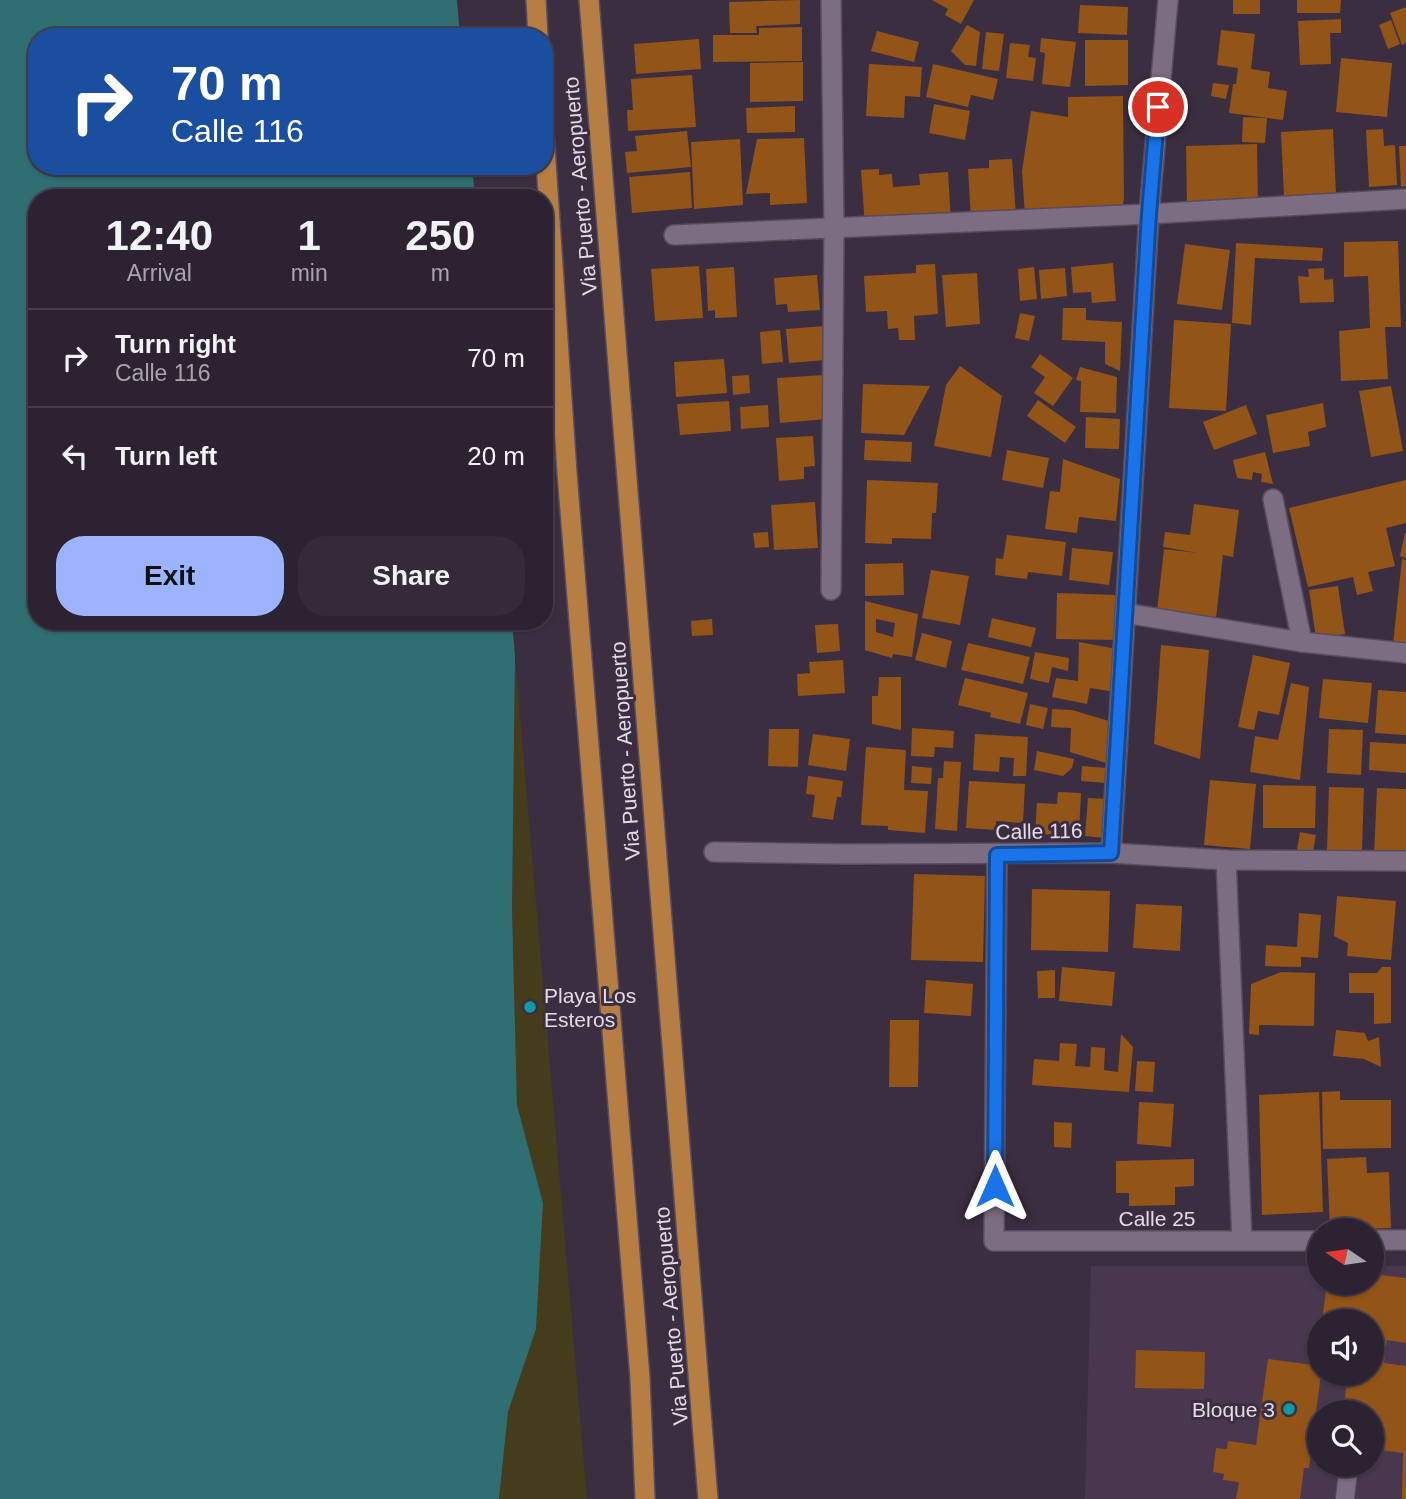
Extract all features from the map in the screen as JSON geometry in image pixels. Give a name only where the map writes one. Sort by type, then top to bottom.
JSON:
[{"type":"main road","points":[[536,0],[538,28]]},
{"type":"main road","name":"Via Puerto - Aeropuerto","points":[[589,0],[708,1499]]},
{"type":"main road","name":"Via Puerto - Aeropuerto","points":[[553,265],[567,473],[640,1378],[645,1499]]},
{"type":"street","points":[[831,0],[834,227],[831,590]]},
{"type":"street","points":[[1111,853],[1149,214],[1168,0]]},
{"type":"street","points":[[674,235],[1149,214],[1406,199]]},
{"type":"street","points":[[1273,499],[1302,642]]},
{"type":"street","points":[[1125,613],[1302,642],[1406,653]]},
{"type":"street","name":"Calle 116","points":[[714,852],[997,855],[1111,853],[1226,860],[1406,861]]},
{"type":"street","name":"Calle 25","points":[[997,855],[994,1241],[1307,1241]]},
{"type":"street","points":[[1226,860],[1242,1241]]},
{"type":"street","points":[[1384,1240],[1406,1240]]},
{"type":"lane","points":[[1345,1499],[1347,1477]]},
{"type":"shaded area","points":[[0,0],[457,0],[459,28],[28,28],[28,175],[473,175],[474,189],[28,189],[28,630],[513,630],[515,656],[512,909],[517,1105],[543,1203],[536,1329],[508,1412],[499,1499],[0,1499]]},
{"type":"shaded area","points":[[1091,1266],[1307,1266],[1307,1295],[1384,1295],[1384,1266],[1406,1266],[1406,1499],[1085,1499]]},
{"type":"sand","name":"Playa Los Esteros","points":[[515,656],[587,1499],[499,1499],[508,1412],[536,1329],[543,1203],[517,1105],[512,909]]},
{"type":"building","points":[[800,0],[800,24],[756,26],[757,33],[730,33],[729,2]]},
{"type":"building","points":[[932,0],[974,0],[961,24],[945,15],[948,9]]},
{"type":"building","points":[[1233,0],[1260,0],[1260,14],[1233,14]]},
{"type":"building","points":[[1297,0],[1341,0],[1340,13],[1297,13]]},
{"type":"building","points":[[1080,5],[1128,7],[1127,35],[1078,33]]},
{"type":"building","points":[[1406,7],[1406,43],[1402,45],[1390,13]]},
{"type":"building","points":[[1341,19],[1341,33],[1330,33],[1331,64],[1300,65],[1298,21]]},
{"type":"building","points":[[1391,20],[1400,44],[1388,49],[1379,25]]},
{"type":"building","points":[[967,25],[980,32],[976,66],[965,65],[951,51]]},
{"type":"building","points":[[802,27],[802,61],[713,62],[713,35],[759,35],[759,28]]},
{"type":"building","points":[[1221,30],[1255,34],[1251,69],[1270,72],[1268,88],[1287,91],[1283,120],[1229,113],[1238,68],[1217,65]]},
{"type":"building","points":[[877,31],[919,42],[914,62],[871,51]]},
{"type":"building","points":[[986,32],[1004,34],[999,71],[982,69]]},
{"type":"building","points":[[1041,38],[1076,42],[1070,87],[1042,84],[1045,53],[1040,52]]},
{"type":"building","points":[[699,39],[701,69],[636,74],[634,44]]},
{"type":"building","points":[[1085,40],[1128,40],[1128,85],[1085,86]]},
{"type":"building","points":[[1010,43],[1030,45],[1028,57],[1036,58],[1033,81],[1006,78]]},
{"type":"building","points":[[1341,58],[1392,63],[1387,117],[1336,112]]},
{"type":"building","points":[[803,62],[803,101],[750,102],[750,63]]},
{"type":"building","points":[[869,64],[922,67],[920,97],[905,96],[904,118],[866,116]]},
{"type":"building","points":[[933,64],[998,79],[993,100],[971,95],[968,107],[926,97]]},
{"type":"building","points":[[692,75],[696,127],[628,131],[627,110],[633,110],[631,79]]},
{"type":"building","points":[[1213,83],[1229,85],[1226,99],[1211,96]]},
{"type":"building","points":[[1123,96],[1122,207],[1025,217],[1022,171],[1031,111],[1068,117],[1068,97]]},
{"type":"building","points":[[934,104],[970,111],[965,140],[929,133]]},
{"type":"building","points":[[795,106],[795,132],[747,133],[746,108]]},
{"type":"building","points":[[1243,117],[1267,118],[1265,143],[1242,142]]},
{"type":"building","points":[[1333,129],[1336,194],[1284,197],[1281,132]]},
{"type":"building","points":[[1383,129],[1384,146],[1395,145],[1397,185],[1369,187],[1366,130]]},
{"type":"building","points":[[687,131],[691,167],[627,173],[625,152],[637,151],[635,136]]},
{"type":"building","points":[[804,138],[807,203],[770,205],[770,193],[746,194],[757,139]]},
{"type":"building","points":[[740,139],[743,205],[694,209],[691,142]]},
{"type":"building","points":[[1257,144],[1258,204],[1187,206],[1186,146]]},
{"type":"building","points":[[1399,146],[1406,146],[1406,186],[1401,187]]},
{"type":"building","points":[[1012,159],[1016,216],[971,219],[968,169],[989,168],[989,160]]},
{"type":"building","points":[[879,169],[879,175],[892,174],[893,187],[920,185],[919,174],[948,172],[951,221],[865,227],[861,170]]},
{"type":"building","points":[[690,172],[692,208],[632,213],[629,177]]},
{"type":"building","points":[[1398,241],[1401,327],[1385,327],[1388,379],[1341,381],[1339,331],[1370,328],[1368,276],[1344,277],[1344,242]]},
{"type":"building","points":[[1236,243],[1323,248],[1322,261],[1255,258],[1251,325],[1232,323]]},
{"type":"building","points":[[1185,244],[1230,250],[1222,310],[1177,304]]},
{"type":"building","points":[[1113,263],[1116,301],[1092,303],[1091,292],[1073,293],[1071,267]]},
{"type":"building","points":[[935,264],[938,314],[914,316],[915,340],[899,340],[898,328],[888,329],[887,311],[866,312],[864,276],[916,273],[916,265]]},
{"type":"building","points":[[699,266],[703,318],[655,321],[651,269]]},
{"type":"building","points":[[734,267],[737,317],[715,318],[715,310],[708,311],[706,269]]},
{"type":"building","points":[[1034,267],[1037,299],[1020,301],[1018,269]]},
{"type":"building","points":[[1065,268],[1067,296],[1041,299],[1039,270]]},
{"type":"building","points":[[1324,268],[1324,280],[1333,279],[1334,302],[1300,303],[1298,276],[1309,277],[1308,269]]},
{"type":"building","points":[[977,273],[980,324],[946,327],[942,275]]},
{"type":"building","points":[[817,275],[820,310],[788,312],[787,304],[776,305],[774,278]]},
{"type":"building","points":[[1063,308],[1086,308],[1086,320],[1122,322],[1120,371],[1105,364],[1105,342],[1062,340]]},
{"type":"building","points":[[1020,313],[1035,316],[1029,341],[1015,338]]},
{"type":"building","points":[[1174,320],[1231,324],[1226,411],[1169,408]]},
{"type":"building","points":[[825,326],[827,360],[789,363],[786,329]]},
{"type":"building","points":[[780,330],[783,362],[762,364],[760,332]]},
{"type":"building","points":[[1040,354],[1073,378],[1053,406],[1034,393],[1045,377],[1031,367]]},
{"type":"building","points":[[724,359],[727,393],[676,397],[674,362]]},
{"type":"building","points":[[960,366],[1002,396],[991,457],[934,446],[946,385]]},
{"type":"building","points":[[1080,367],[1117,377],[1116,413],[1080,412],[1081,381],[1076,380]]},
{"type":"building","points":[[749,375],[750,393],[733,395],[732,376]]},
{"type":"building","points":[[824,375],[827,419],[780,423],[777,378]]},
{"type":"building","points":[[863,384],[930,386],[904,435],[861,433]]},
{"type":"building","points":[[1391,386],[1403,451],[1371,457],[1359,391]]},
{"type":"building","points":[[1038,400],[1076,427],[1065,443],[1027,416]]},
{"type":"building","points":[[729,401],[731,431],[680,435],[677,404]]},
{"type":"building","points":[[1323,403],[1326,427],[1308,432],[1310,446],[1273,453],[1266,415]]},
{"type":"building","points":[[768,405],[769,427],[741,429],[740,407]]},
{"type":"building","points":[[1246,405],[1257,434],[1214,450],[1203,422]]},
{"type":"building","points":[[1086,417],[1120,419],[1119,449],[1085,448]]},
{"type":"building","points":[[813,436],[815,466],[804,467],[804,479],[779,481],[776,438]]},
{"type":"building","points":[[865,440],[912,442],[911,462],[864,460]]},
{"type":"building","points":[[1007,450],[1049,458],[1043,488],[1002,480]]},
{"type":"building","points":[[1265,452],[1273,484],[1261,482],[1262,474],[1253,472],[1252,480],[1237,478],[1233,460]]},
{"type":"building","points":[[1063,459],[1120,479],[1116,521],[1079,517],[1077,533],[1045,529],[1050,491],[1060,492]]},
{"type":"building","points":[[867,480],[938,483],[936,513],[932,513],[931,539],[892,538],[892,544],[865,543]]},
{"type":"building","points":[[1406,480],[1406,523],[1386,528],[1395,566],[1368,572],[1373,591],[1357,595],[1353,577],[1308,587],[1289,508]]},
{"type":"building","points":[[815,502],[818,548],[774,550],[771,505]]},
{"type":"building","points":[[1194,504],[1239,510],[1233,557],[1223,555],[1216,618],[1157,611],[1164,549],[1198,553],[1163,547],[1165,532],[1190,535]]},
{"type":"building","points":[[768,532],[769,547],[755,548],[753,533]]},
{"type":"building","points":[[1406,533],[1406,558],[1400,556]]},
{"type":"building","points":[[1007,535],[1066,542],[1062,576],[1028,572],[1027,579],[995,575],[996,558],[1003,559]]},
{"type":"building","points":[[1072,548],[1113,552],[1109,585],[1069,580]]},
{"type":"building","points":[[1402,559],[1406,560],[1406,646],[1393,644]]},
{"type":"building","points":[[903,563],[904,595],[865,596],[865,564]]},
{"type":"building","points":[[931,570],[969,576],[960,625],[922,618]]},
{"type":"building","points":[[1338,586],[1345,634],[1316,638],[1309,590]]},
{"type":"building","points":[[1057,593],[1117,595],[1116,640],[1056,639]]},
{"type":"building","points":[[865,601],[918,614],[912,657],[893,654],[892,658],[865,650]],"holes":[[[876,619],[895,623],[893,637],[876,632]]]},
{"type":"building","points":[[992,618],[1036,628],[1031,647],[988,637]]},
{"type":"building","points":[[712,619],[713,635],[692,636],[691,621]]},
{"type":"building","points":[[838,624],[840,651],[817,653],[815,625]]},
{"type":"building","points":[[922,633],[952,641],[946,668],[915,660]]},
{"type":"building","points":[[1079,642],[1117,649],[1116,692],[1090,688],[1087,704],[1052,697],[1056,678],[1078,681]]},
{"type":"building","points":[[968,643],[1030,657],[1023,684],[961,670]]},
{"type":"building","points":[[1161,645],[1209,650],[1200,759],[1154,744]]},
{"type":"building","points":[[1035,652],[1069,658],[1068,671],[1052,667],[1049,683],[1030,679]]},
{"type":"building","points":[[1253,655],[1290,663],[1279,715],[1258,711],[1254,730],[1238,727]]},
{"type":"building","points":[[843,660],[845,693],[798,696],[797,674],[810,673],[809,662]]},
{"type":"building","points":[[879,677],[901,677],[901,730],[872,724],[872,696],[878,696]]},
{"type":"building","points":[[965,678],[1028,693],[1020,724],[958,705]]},
{"type":"building","points":[[1323,679],[1372,683],[1368,723],[1319,718]]},
{"type":"building","points":[[1291,683],[1309,687],[1300,780],[1250,772],[1255,736],[1278,740]]},
{"type":"building","points":[[1378,690],[1406,692],[1406,735],[1375,733]]},
{"type":"building","points":[[1030,704],[1048,708],[1043,729],[1026,725]]},
{"type":"building","points":[[1052,709],[1072,710],[1109,721],[1106,763],[1070,752],[1071,728],[1051,727]]},
{"type":"building","points":[[912,728],[954,731],[953,748],[935,747],[934,757],[911,756]]},
{"type":"building","points":[[769,729],[799,729],[798,767],[768,766]]},
{"type":"building","points":[[1329,729],[1363,730],[1361,775],[1327,773]]},
{"type":"building","points":[[813,734],[850,739],[846,771],[808,765]]},
{"type":"building","points":[[975,734],[1028,737],[1026,776],[1013,776],[1014,758],[1000,757],[999,772],[973,770]]},
{"type":"building","points":[[1370,742],[1406,744],[1406,773],[1369,770]]},
{"type":"building","points":[[866,747],[906,750],[904,790],[928,791],[925,833],[888,830],[888,826],[861,825]]},
{"type":"building","points":[[1037,751],[1074,759],[1072,768],[1063,776],[1034,770]]},
{"type":"building","points":[[944,761],[961,762],[957,831],[935,829],[938,778],[943,778]]},
{"type":"building","points":[[912,766],[932,768],[931,784],[911,783]]},
{"type":"building","points":[[1082,766],[1107,768],[1107,783],[1081,781]]},
{"type":"building","points":[[808,776],[843,781],[833,820],[812,817],[815,795],[806,794]]},
{"type":"building","points":[[1210,780],[1256,784],[1250,849],[1204,845]]},
{"type":"building","points":[[969,781],[1025,784],[1023,823],[996,821],[996,830],[966,828]]},
{"type":"building","points":[[1263,785],[1316,786],[1315,828],[1263,828]]},
{"type":"building","points":[[1329,787],[1364,788],[1362,851],[1327,850]]},
{"type":"building","points":[[1377,788],[1406,789],[1406,856],[1374,855]]},
{"type":"building","points":[[1058,792],[1081,793],[1079,832],[1035,834],[1037,803],[1057,804]]},
{"type":"building","points":[[1088,798],[1108,799],[1105,838],[1085,836]]},
{"type":"building","points":[[1300,832],[1316,835],[1312,857],[1296,855]]},
{"type":"building","points":[[914,874],[985,876],[983,962],[911,960]]},
{"type":"building","points":[[1032,889],[1110,891],[1108,952],[1031,950]]},
{"type":"building","points":[[1337,896],[1396,901],[1391,960],[1347,956],[1348,943],[1334,936]]},
{"type":"building","points":[[1136,904],[1182,906],[1180,951],[1133,948]]},
{"type":"building","points":[[1299,913],[1321,915],[1318,958],[1301,957],[1301,967],[1265,966],[1266,945],[1297,947]]},
{"type":"building","points":[[1062,967],[1115,972],[1112,1006],[1059,1001]]},
{"type":"building","points":[[1382,967],[1391,967],[1391,1023],[1374,1024],[1374,993],[1349,993],[1349,973],[1377,973]]},
{"type":"building","points":[[1055,970],[1055,998],[1038,998],[1037,971]]},
{"type":"building","points":[[1281,972],[1315,973],[1314,1026],[1259,1025],[1259,1035],[1249,1034],[1251,984]]},
{"type":"building","points":[[926,980],[973,984],[971,1016],[924,1013]]},
{"type":"building","points":[[890,1020],[919,1020],[918,1087],[889,1087]]},
{"type":"building","points":[[1336,1030],[1365,1033],[1368,1041],[1379,1037],[1381,1067],[1364,1059],[1333,1056]]},
{"type":"building","points":[[1121,1034],[1133,1047],[1129,1092],[1032,1085],[1034,1059],[1059,1061],[1060,1043],[1077,1044],[1075,1066],[1090,1067],[1091,1047],[1105,1048],[1104,1070],[1118,1072]]},
{"type":"building","points":[[1137,1061],[1155,1062],[1153,1092],[1135,1091]]},
{"type":"building","points":[[1340,1091],[1340,1100],[1391,1100],[1391,1148],[1323,1149],[1322,1092]]},
{"type":"building","points":[[1319,1092],[1323,1212],[1262,1215],[1259,1095]]},
{"type":"building","points":[[1139,1102],[1174,1104],[1171,1147],[1137,1144]]},
{"type":"building","points":[[1054,1122],[1072,1123],[1071,1148],[1054,1147]]},
{"type":"building","points":[[1366,1157],[1367,1173],[1389,1172],[1391,1228],[1384,1228],[1384,1218],[1329,1218],[1327,1159]]},
{"type":"building","points":[[1194,1159],[1194,1186],[1175,1187],[1175,1205],[1129,1206],[1129,1193],[1116,1193],[1116,1161]]},
{"type":"building","points":[[1384,1275],[1406,1278],[1406,1343],[1387,1340],[1384,1363],[1384,1309],[1324,1309],[1325,1295],[1384,1295]]},
{"type":"building","points":[[1136,1350],[1205,1352],[1204,1389],[1135,1388]]},
{"type":"building","points":[[1268,1359],[1307,1364],[1307,1386],[1319,1386],[1318,1400],[1307,1400],[1307,1468],[1304,1468],[1300,1499],[1236,1499],[1239,1482],[1223,1480],[1224,1474],[1213,1472],[1216,1448],[1227,1449],[1228,1441],[1256,1445]]},
{"type":"building","points":[[1384,1363],[1406,1366],[1406,1499],[1402,1499],[1403,1453],[1384,1451],[1384,1400],[1345,1400],[1346,1386],[1384,1386]]},
{"type":"place","name":"Playa Los Esteros","points":[[530,1007]]},
{"type":"place","name":"Bloque 3","points":[[1289,1409]]},
{"type":"route","points":[[995,1186],[997,855],[1111,853],[1149,214],[1158,107]]}]
